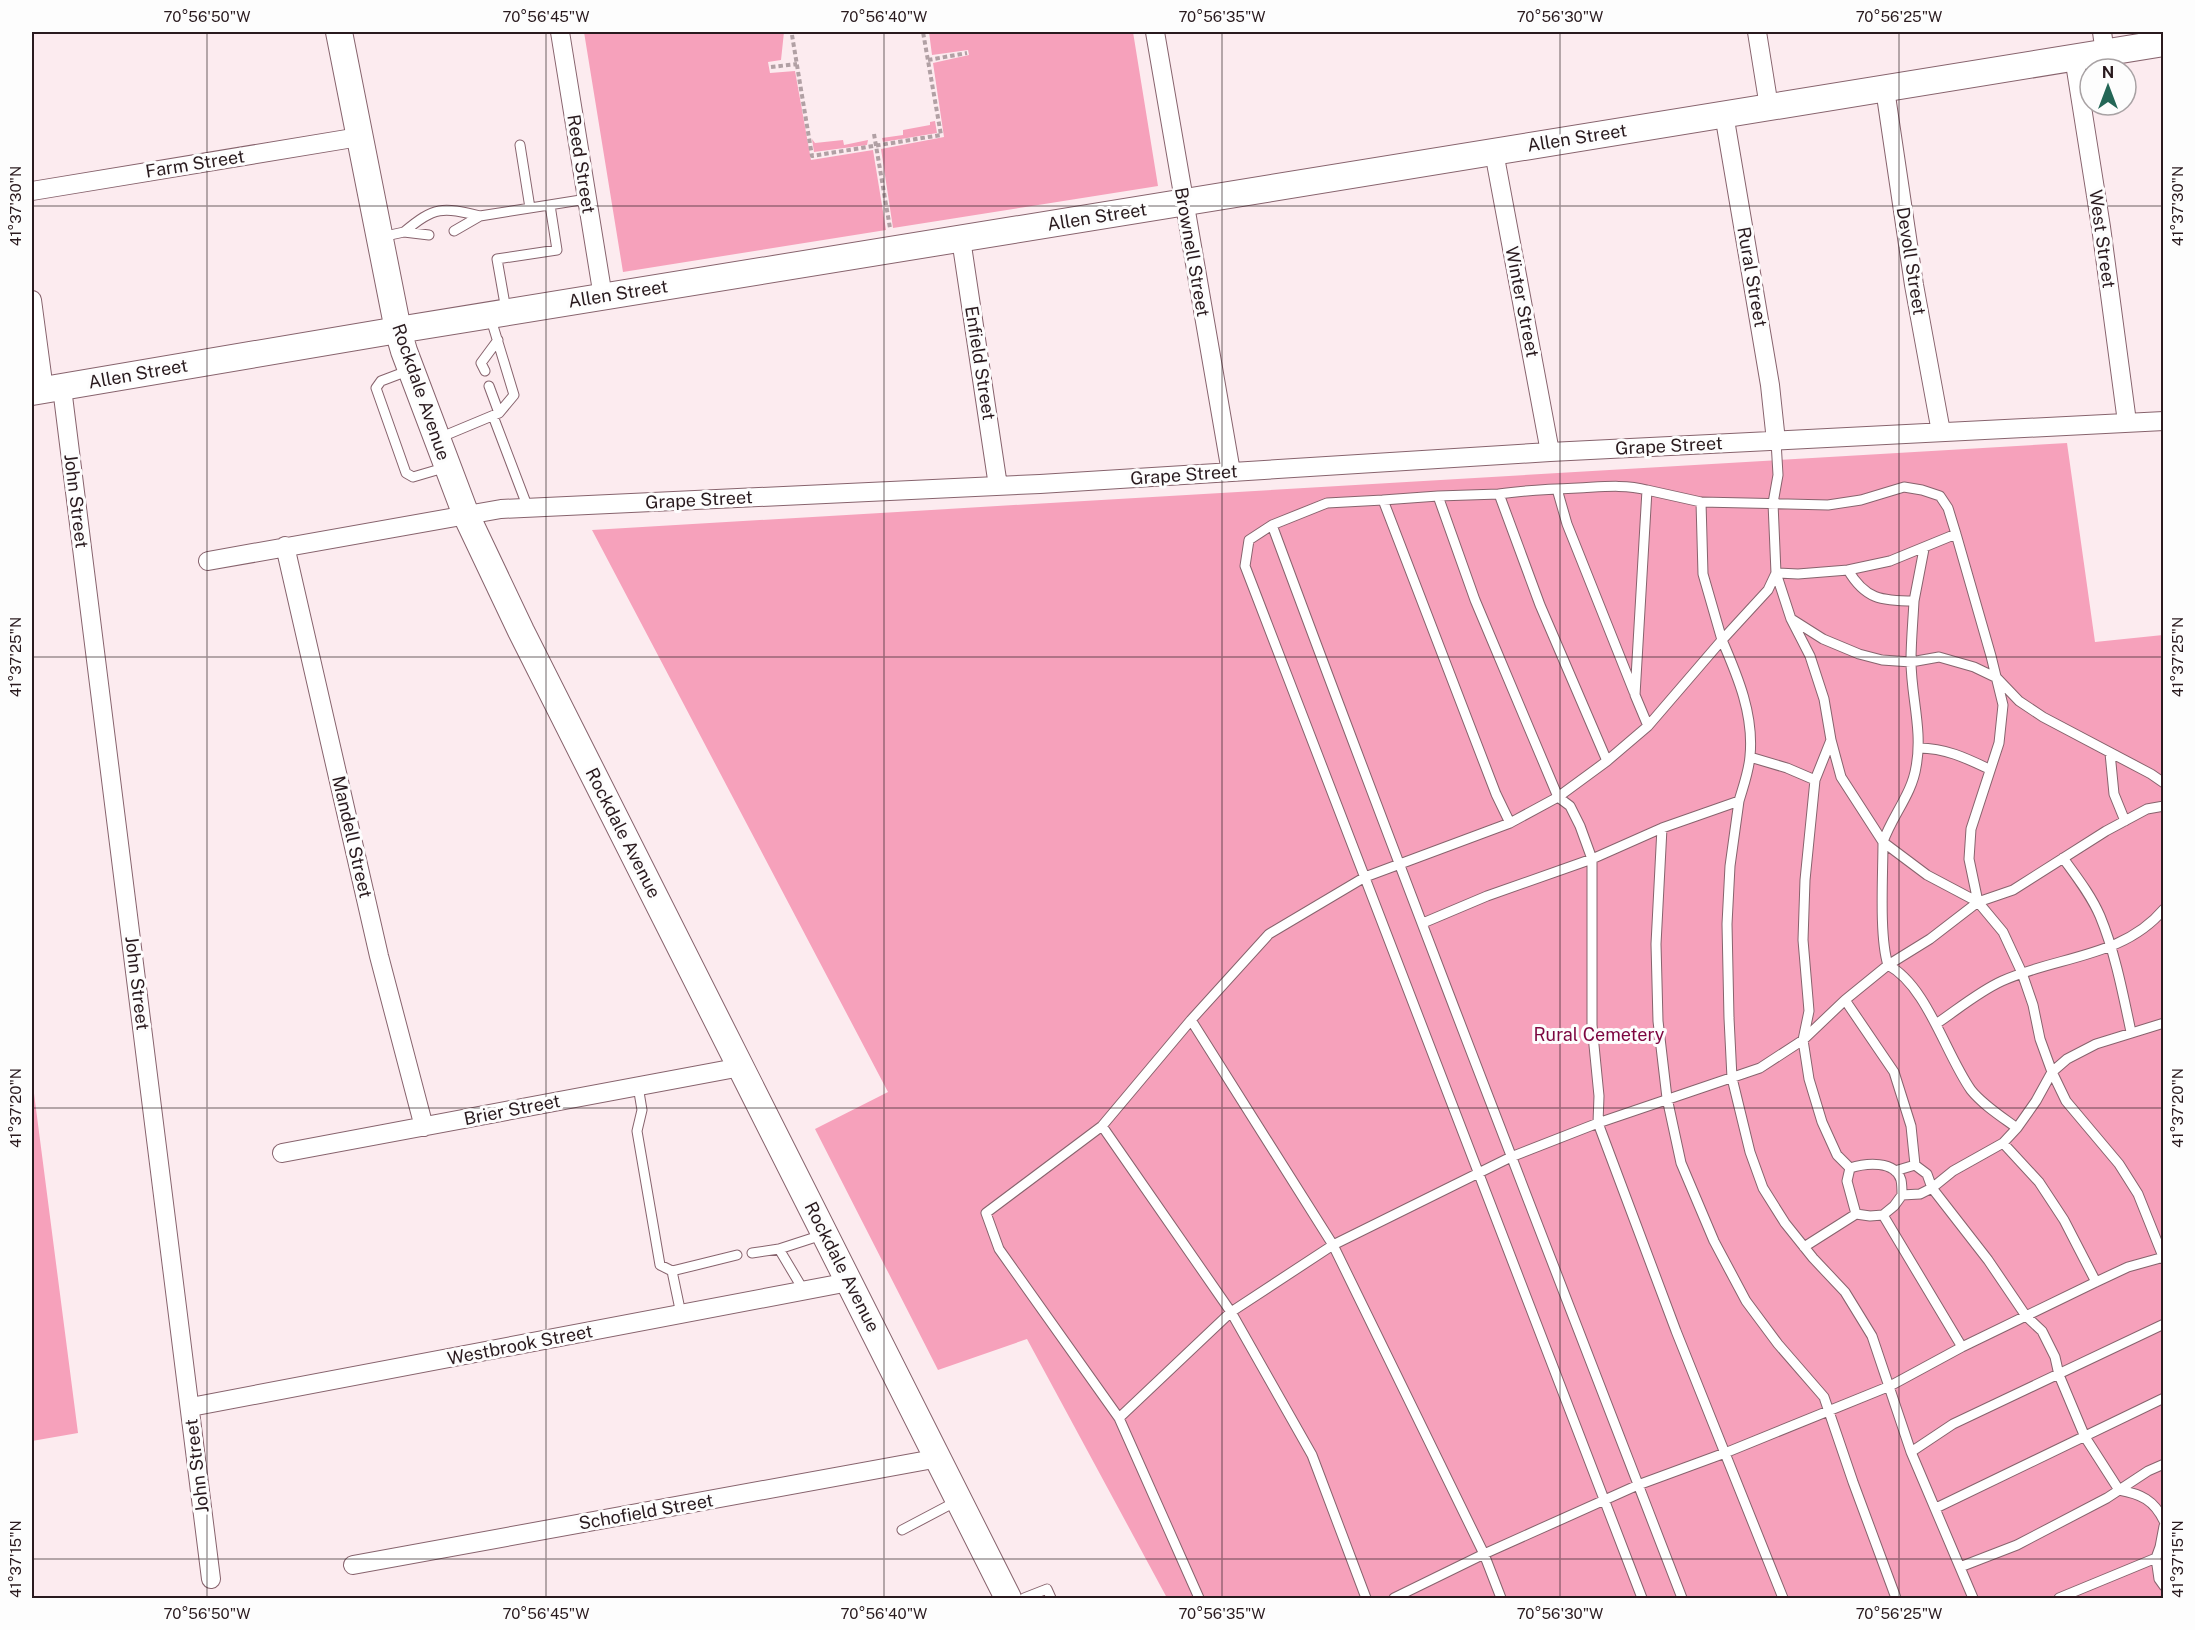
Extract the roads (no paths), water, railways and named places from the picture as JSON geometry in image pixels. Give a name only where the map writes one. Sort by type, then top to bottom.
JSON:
[{"type":"street","name":"Rockdale Avenue","points":[[339,32],[359,137],[392,234],[398,330],[410,370],[466,515],[526,641],[1008,1599]]},
{"type":"street","name":"Reed Street","points":[[560,32],[603,297]]},
{"type":"street","name":"Brownell Street","points":[[1155,32],[1231,472]]},
{"type":"street","points":[[1756,32],[1769,107]]},
{"type":"street","name":"Allen Street","points":[[46,390],[398,330],[2074,57],[2103,42],[2163,43]]},
{"type":"street","name":"West Street","points":[[2074,57],[2101,227],[2127,422]]},
{"type":"street","name":"Devoll Street","points":[[1885,88],[1914,285],[1941,432]]},
{"type":"street","name":"Rural Street","points":[[1724,114],[1770,385],[1776,441]]},
{"type":"street","name":"Farm Street","points":[[32,191],[359,137]]},
{"type":"street","name":"Winter Street","points":[[1494,152],[1550,452]]},
{"type":"street","name":"Enfield Street","points":[[961,239],[998,486]]},
{"type":"street","name":"John Street","points":[[32,300],[190,1407],[211,1579]]},
{"type":"street","name":"Grape Street","points":[[208,561],[493,510],[998,486],[1550,452],[2163,420]]},
{"type":"street","name":"Mandell Street","points":[[285,546],[379,956],[424,1127]]},
{"type":"street","name":"Brier Street","points":[[282,1153],[741,1067]]},
{"type":"street","name":"Westbrook Street","points":[[190,1407],[849,1282]]},
{"type":"street","name":"Schofield Street","points":[[353,1565],[939,1458]]},
{"type":"lane","points":[[520,145],[530,208]]},
{"type":"lane","points":[[454,231],[480,216],[587,199]]},
{"type":"lane","points":[[436,439],[496,414],[514,395],[498,340],[497,259],[557,250],[550,205]]},
{"type":"lane","points":[[392,234],[425,214],[450,209],[480,216]]},
{"type":"lane","points":[[392,234],[429,235]]},
{"type":"lane","points":[[484,371],[481,363],[498,340]]},
{"type":"lane","points":[[410,370],[381,381],[376,387],[406,473],[413,477],[447,467]]},
{"type":"lane","points":[[489,386],[496,414],[528,508]]},
{"type":"lane","points":[[1394,1599],[1484,1554],[1638,1485],[1725,1454],[1890,1386],[1962,1347],[2096,1282],[2128,1268],[2163,1258],[2138,1194],[2119,1164],[2066,1101],[2040,1039],[2022,973],[2003,932],[1978,902],[1927,875],[1883,842],[1841,777],[1831,740],[1824,699],[1810,656],[1791,619],[1776,573],[1773,503],[1778,475],[1776,441]]},
{"type":"lane","points":[[1642,1599],[1245,566],[1249,540],[1272,525],[1327,503],[1632,486],[1701,502],[1828,505],[1861,500],[1904,488],[1923,490],[1940,496],[1948,508],[1956,534],[2003,705],[1999,743],[1971,829],[1969,860],[1978,902]]},
{"type":"lane","points":[[1557,489],[1567,524],[1648,726]]},
{"type":"lane","points":[[1635,694],[1647,490]]},
{"type":"lane","points":[[1499,494],[1545,616],[1607,761]]},
{"type":"lane","points":[[1438,496],[1475,600],[1558,797],[1570,806],[1592,859],[1592,1025],[1599,1096],[1598,1123],[1783,1599]]},
{"type":"lane","points":[[1383,500],[1496,794],[1510,823]]},
{"type":"lane","points":[[1701,502],[1703,574],[1722,640],[1744,696],[1750,724],[1750,757],[1739,801],[1730,866],[1727,924],[1732,1078],[1750,1152],[1763,1188],[1785,1223],[1845,1292],[1872,1336],[1911,1452],[1973,1599]]},
{"type":"lane","points":[[1272,525],[1398,865],[1423,923],[1682,1599]]},
{"type":"lane","points":[[1776,573],[1798,574],[1848,570],[1890,561],[1956,534]]},
{"type":"lane","points":[[1924,549],[1914,601],[1911,662],[1919,748],[1912,784],[1889,825],[1883,842],[1885,956],[1888,965],[1902,972],[1936,1024],[1959,1071],[1973,1092],[2017,1128]]},
{"type":"lane","points":[[1848,570],[1857,584],[1869,595],[1885,600],[1914,601]]},
{"type":"lane","points":[[1199,1599],[1119,1418],[999,1249],[987,1213],[1102,1126],[1191,1020],[1269,934],[1365,877],[1510,823],[1558,797],[1607,761],[1648,726],[1768,590],[1776,573]]},
{"type":"lane","points":[[1791,619],[1823,639],[1859,654],[1882,660],[1911,662],[1939,657],[1965,664],[1996,678],[2019,701],[2043,717],[2151,774],[2163,783]]},
{"type":"lane","points":[[1831,740],[1815,780],[1805,880],[1803,940],[1809,1011],[1803,1040],[1809,1079],[1822,1122],[1837,1155],[1850,1167]]},
{"type":"lane","points":[[1919,748],[1934,748],[1956,754],[1989,769]]},
{"type":"lane","points":[[2110,753],[2114,794],[2125,821]]},
{"type":"lane","points":[[1750,757],[1787,768],[1815,780]]},
{"type":"lane","points":[[1423,923],[1487,896],[1592,859],[1662,828],[1739,801]]},
{"type":"lane","points":[[1119,1418],[1231,1312],[1333,1245],[1511,1157],[1598,1123],[1760,1068],[1803,1040],[1845,1000],[1888,965],[1930,939],[1978,902],[2013,890],[2125,821],[2147,810],[2163,806]]},
{"type":"lane","points":[[1662,828],[1656,944],[1658,1021],[1668,1098],[1681,1163],[1714,1240],[1746,1301],[1778,1344],[1824,1397],[1896,1599]]},
{"type":"lane","points":[[2063,858],[2100,915],[2131,1032]]},
{"type":"lane","points":[[1936,1024],[2000,982],[2022,973],[2110,947],[2132,937],[2154,921],[2163,909]]},
{"type":"lane","points":[[1845,1000],[1894,1072],[1911,1126],[1915,1165],[1927,1174],[1932,1188],[1988,1260],[2025,1317],[2042,1331],[2055,1357],[2059,1375],[2085,1437],[2119,1490],[2135,1493],[2157,1507],[2163,1521]]},
{"type":"lane","points":[[1191,1020],[1333,1245],[1484,1554],[1501,1599]]},
{"type":"lane","points":[[1902,1195],[1920,1194],[1932,1188],[1953,1171],[2003,1143],[2036,1101],[2052,1072],[2067,1059],[2096,1044],[2162,1024]]},
{"type":"lane","points":[[638,1086],[642,1110],[637,1131],[660,1264],[672,1271],[737,1255]]},
{"type":"lane","points":[[1102,1126],[1231,1312],[1312,1455],[1366,1599]]},
{"type":"lane","points":[[2003,1143],[2039,1182],[2064,1220],[2096,1282]]},
{"type":"lane","points":[[1804,1247],[1856,1214],[1883,1215],[1902,1195],[1901,1180],[1895,1171],[1876,1164],[1850,1167]]},
{"type":"lane","points":[[1895,1171],[1915,1165]]},
{"type":"lane","points":[[1850,1167],[1847,1181],[1856,1214]]},
{"type":"lane","points":[[1883,1215],[1962,1347]]},
{"type":"lane","points":[[752,1253],[779,1249],[825,1234]]},
{"type":"lane","points":[[779,1249],[804,1291]]},
{"type":"lane","points":[[672,1271],[681,1314]]},
{"type":"lane","points":[[1911,1452],[1953,1424],[2163,1324]]},
{"type":"lane","points":[[1936,1508],[2163,1398]]},
{"type":"lane","points":[[1960,1567],[2017,1545],[2163,1464]]},
{"type":"lane","points":[[902,1530],[959,1500]]},
{"type":"lane","points":[[2163,1526],[2156,1558],[2159,1579],[2163,1586]]},
{"type":"lane","points":[[2058,1599],[2156,1558]]},
{"type":"lane","points":[[1024,1599],[1047,1589],[1052,1599]]},
{"type":"park label","name":"Rural Cemetery","points":[[1599,1035]]}]
